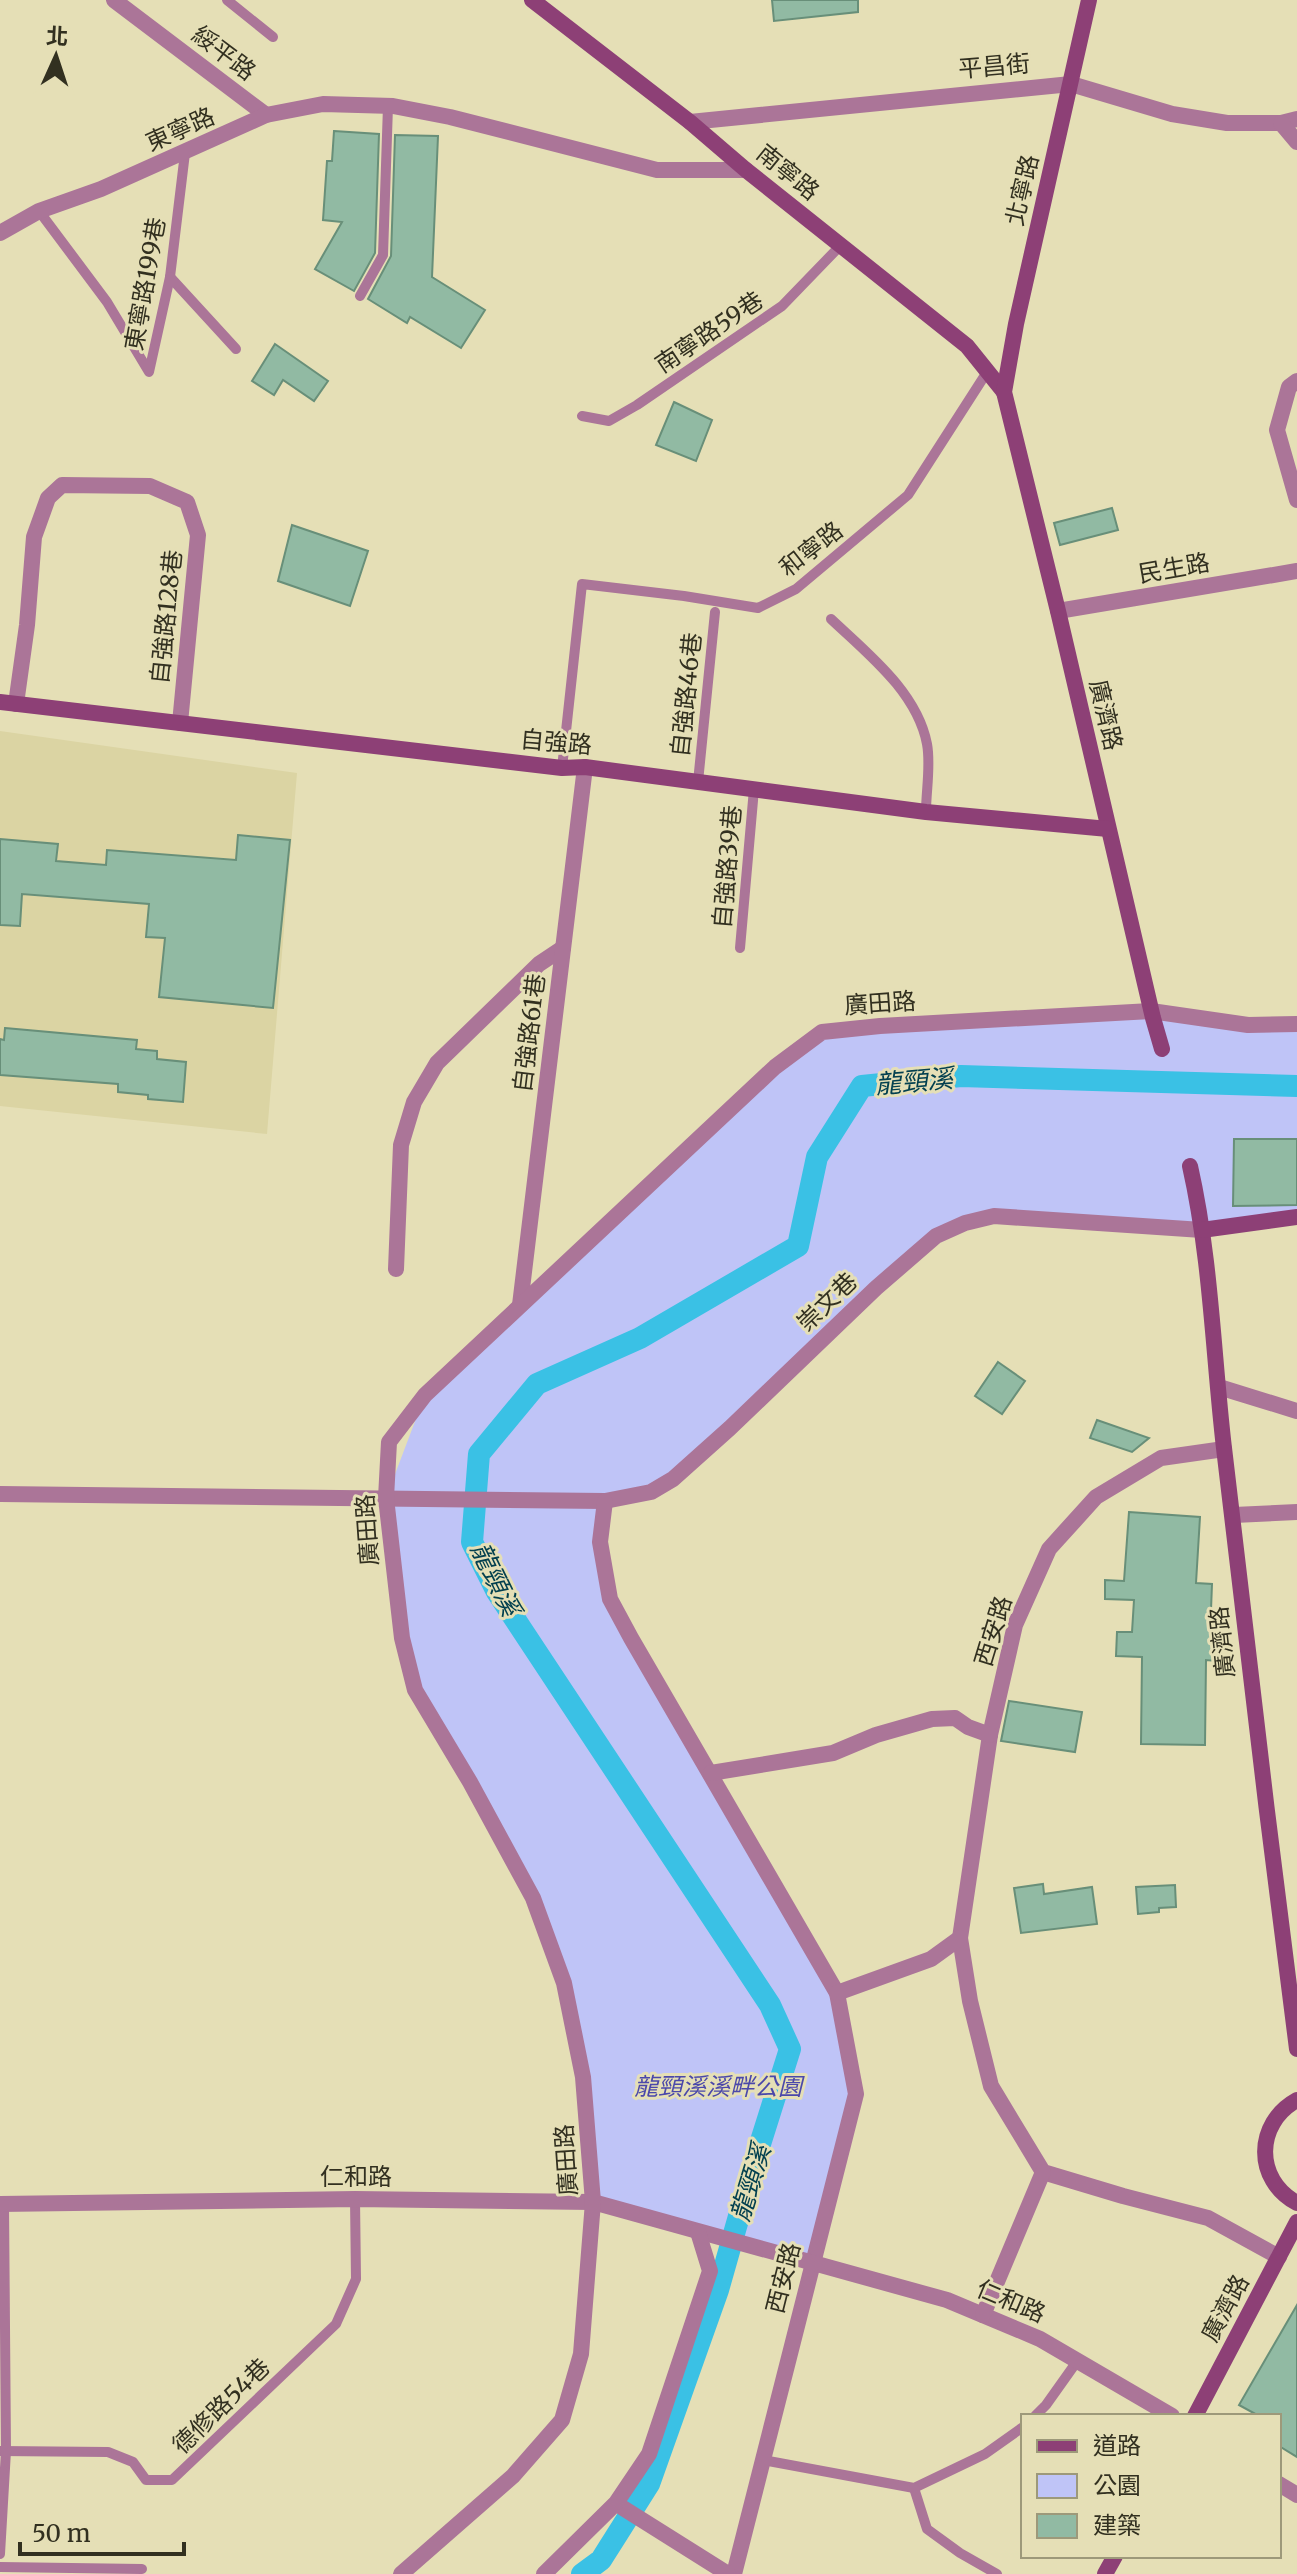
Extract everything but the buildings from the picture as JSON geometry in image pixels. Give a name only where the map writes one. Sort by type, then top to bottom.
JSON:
[{"type":"main road","name":"南寧路","points":[[532,0],[690,122],[967,346],[1004,392]]},
{"type":"main road","name":"北寧路","points":[[1004,392],[1016,324],[1089,0]]},
{"type":"main road","name":"廣濟路","points":[[1004,392],[1162,1049]]},
{"type":"main road","name":"自強路","points":[[8,703],[562,768],[585,767],[926,812],[1108,829]]},
{"type":"main road","name":"廣濟路","points":[[1190,1166],[1211,1285],[1224,1449],[1234,1515],[1253,1713],[1297,2049]]},
{"type":"main road","points":[[1202,1230],[1297,1217]]},
{"type":"main road","points":[[1297,2100],[1285,2106],[1272,2122],[1264,2142],[1265,2163],[1272,2182],[1286,2198],[1297,2203]]},
{"type":"main road","name":"廣濟路","points":[[1196,2414],[1297,2222]]},
{"type":"street","name":"綏平路","points":[[114,0],[266,115]]},
{"type":"street","name":"平昌街","points":[[690,122],[1071,84],[1172,114],[1227,123],[1289,121]]},
{"type":"street","name":"東寧路","points":[[0,233],[39,211],[101,189],[266,115],[323,104],[388,106],[450,117],[657,170],[746,170]]},
{"type":"street","points":[[1289,121],[1297,142]]},
{"type":"street","points":[[1297,381],[1289,387],[1277,430],[1297,500]]},
{"type":"street","name":"自強路128巷","points":[[8,703],[27,625],[34,537],[48,498],[62,485],[150,486],[187,502],[198,535],[180,723]]},
{"type":"street","name":"民生路","points":[[1058,611],[1297,571]]},
{"type":"street","name":"自強路61巷","points":[[520,1305],[585,767]]},
{"type":"street","points":[[396,1269],[401,1145],[414,1102],[437,1063],[539,964],[563,948]]},
{"type":"street","name":"廣田路","points":[[401,2574],[513,2476],[562,2420],[581,2354],[593,2202],[583,2077],[564,1983],[533,1898],[470,1782],[415,1690],[402,1638],[386,1498],[389,1442],[425,1395],[520,1305],[775,1067],[822,1032],[1151,1011],[1248,1025],[1297,1024]]},
{"type":"street","name":"崇文巷","points":[[0,1494],[605,1501],[651,1492],[673,1479],[730,1428],[876,1288],[936,1236],[965,1223],[994,1216],[1202,1230]]},
{"type":"street","points":[[1219,1387],[1297,1411]]},
{"type":"street","name":"西安路","points":[[1043,2172],[991,2086],[970,2001],[960,1938],[990,1735],[1015,1625],[1049,1549],[1096,1497],[1161,1458],[1224,1449]]},
{"type":"street","name":"西安路","points":[[605,1501],[600,1542],[610,1599],[837,1993],[856,2094],[734,2574]]},
{"type":"street","points":[[1234,1515],[1297,1512]]},
{"type":"street","points":[[711,1773],[833,1753],[876,1735],[932,1719],[955,1718],[968,1727],[990,1735]]},
{"type":"street","points":[[837,1993],[931,1959],[960,1938]]},
{"type":"street","points":[[983,2315],[1043,2172],[1208,2218],[1279,2257]]},
{"type":"street","name":"仁和路","points":[[2,2204],[355,2199],[593,2202],[947,2300],[1040,2339],[1169,2414]]},
{"type":"street","points":[[544,2574],[619,2506],[649,2454],[710,2271],[702,2233]]},
{"type":"street","points":[[619,2506],[728,2574]]},
{"type":"lane","points":[[227,0],[273,37]]},
{"type":"lane","points":[[360,296],[383,255],[388,106]]},
{"type":"lane","name":"東寧路199巷","points":[[39,211],[107,302],[149,372],[170,277],[185,153]]},
{"type":"lane","name":"南寧路59巷","points":[[582,416],[609,421],[649,398],[782,306],[840,246]]},
{"type":"lane","points":[[170,277],[236,349]]},
{"type":"lane","name":"和寧路","points":[[562,768],[582,584],[758,608],[796,589],[908,495],[987,372]]},
{"type":"lane","name":"自強路46巷","points":[[698,782],[715,612]]},
{"type":"lane","points":[[831,619],[878,663],[917,712],[928,746],[926,812]]},
{"type":"lane","name":"自強路39巷","points":[[740,948],[754,789]]},
{"type":"lane","name":"德修路54巷","points":[[3,2451],[108,2452],[133,2462],[146,2480],[172,2480],[336,2324],[356,2279],[355,2199]]},
{"type":"lane","points":[[0,2554],[3,2451],[2,2204]]},
{"type":"lane","points":[[1037,2414],[1078,2360]]},
{"type":"lane","points":[[763,2460],[914,2488],[985,2454],[1021,2428]]},
{"type":"lane","points":[[914,2488],[927,2529],[997,2574]]},
{"type":"lane","points":[[0,2567],[142,2569]]},
{"type":"shaded area","points":[[0,731],[297,773],[267,1134],[0,1106]]},
{"type":"green space","name":"龍頸溪溪畔公園","points":[[1151,1011],[1297,1024],[1297,1220],[1206,1236],[994,1216],[936,1236],[673,1479],[605,1501],[610,1599],[837,1993],[856,2094],[811,2264],[593,2202],[583,2077],[533,1898],[415,1690],[386,1498],[425,1395],[822,1032]]},
{"type":"waterway","name":"龍頸溪","points":[[582,2574],[601,2560],[649,2484],[718,2290],[790,2049],[770,2005],[497,1592],[472,1542],[479,1454],[537,1384],[640,1338],[798,1246],[817,1157],[862,1086],[961,1076],[1297,1086]]}]
